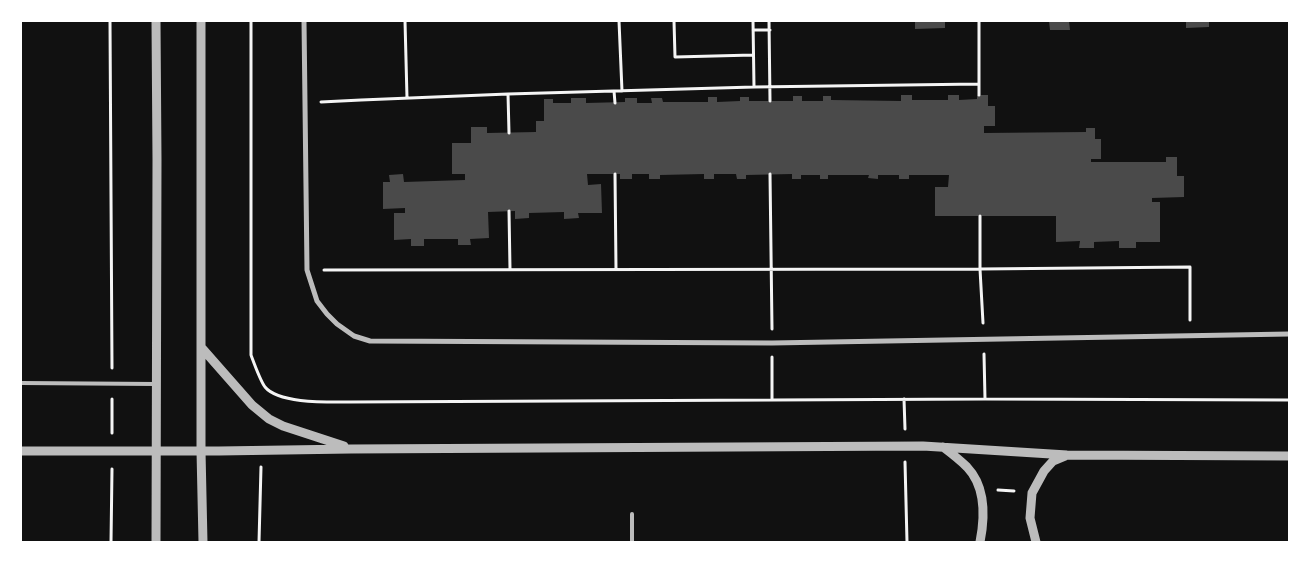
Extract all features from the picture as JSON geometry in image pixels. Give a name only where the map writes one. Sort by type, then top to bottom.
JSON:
[{"type":"street","points":[[156,21],[156,542]]},
{"type":"street","points":[[201,21],[201,451],[203,542]]},
{"type":"street","points":[[304,21],[307,270],[317,301],[337,324],[354,336],[370,341],[772,343],[1289,334]]},
{"type":"street","points":[[201,347],[252,406],[269,419],[283,426],[351,449]]},
{"type":"street","points":[[943,446],[968,469],[976,481],[982,497],[983,511],[980,542]]},
{"type":"street","points":[[21,451],[943,446],[1067,454],[1289,456]]},
{"type":"street","points":[[1036,542],[1030,518],[1032,493],[1052,461],[1067,454]]},
{"type":"lane","points":[[21,383],[156,384]]},
{"type":"lane","points":[[632,514],[632,542]]},
{"type":"path","points":[[110,21],[111,542]]},
{"type":"path","points":[[251,21],[251,355],[264,386],[270,391],[294,400],[336,402],[904,399],[1289,400]]},
{"type":"path","points":[[404,21],[408,98]]},
{"type":"path","points":[[619,21],[622,91]]},
{"type":"path","points":[[674,21],[675,58],[753,55]]},
{"type":"path","points":[[753,21],[754,87]]},
{"type":"path","points":[[770,21],[770,101]]},
{"type":"path","points":[[979,21],[979,95]]},
{"type":"path","points":[[753,30],[770,30]]},
{"type":"path","points":[[305,104],[508,94],[754,87],[979,84]]},
{"type":"path","points":[[614,91],[615,103]]},
{"type":"path","points":[[508,94],[509,133]]},
{"type":"path","points":[[615,174],[616,269]]},
{"type":"path","points":[[770,174],[772,400]]},
{"type":"path","points":[[509,211],[510,269]]},
{"type":"path","points":[[980,216],[980,269]]},
{"type":"path","points":[[307,270],[1190,267],[1190,335]]},
{"type":"path","points":[[904,399],[907,542]]},
{"type":"path","points":[[997,490],[1019,491]]},
{"type":"building","points":[[915,21],[945,21],[945,28],[915,29]]},
{"type":"building","points":[[1049,21],[1069,21],[1070,30],[1050,30]]},
{"type":"building","points":[[1186,21],[1209,21],[1209,27],[1186,28]]},
{"type":"building","points":[[901,95],[912,95],[912,100],[948,100],[948,95],[959,95],[959,100],[977,99],[977,95],[988,95],[988,106],[995,106],[995,126],[984,126],[984,133],[1086,132],[1086,128],[1095,128],[1095,139],[1101,139],[1101,159],[1091,159],[1091,162],[1166,162],[1166,157],[1177,157],[1177,176],[1184,176],[1184,197],[1152,198],[1152,202],[1160,202],[1160,242],[1136,242],[1136,248],[1119,248],[1119,241],[1094,242],[1094,248],[1079,248],[1080,241],[1056,242],[1056,216],[935,216],[935,187],[948,187],[949,175],[909,175],[909,179],[899,179],[899,175],[878,175],[878,179],[868,178],[869,175],[828,175],[828,179],[820,179],[820,175],[801,175],[801,179],[792,179],[792,174],[746,175],[746,179],[737,179],[736,174],[714,174],[714,179],[704,179],[704,174],[660,175],[660,179],[649,179],[649,174],[632,174],[632,179],[620,179],[620,174],[587,174],[588,185],[601,184],[602,213],[578,213],[579,218],[564,219],[564,212],[529,213],[529,218],[515,219],[515,211],[488,212],[489,238],[470,239],[471,245],[458,245],[458,239],[424,239],[424,246],[411,246],[411,239],[394,240],[394,213],[405,213],[405,208],[383,209],[383,182],[390,182],[389,175],[403,174],[404,182],[465,180],[465,174],[452,174],[452,143],[471,143],[471,127],[487,127],[487,133],[536,132],[536,121],[544,121],[544,99],[553,99],[553,103],[571,103],[571,98],[586,98],[586,103],[625,102],[625,98],[637,98],[637,103],[652,103],[651,98],[662,98],[663,102],[708,102],[708,97],[717,97],[717,102],[740,101],[740,97],[749,97],[749,101],[793,101],[793,96],[802,96],[802,101],[823,101],[823,96],[831,96],[831,100],[901,101]]}]
